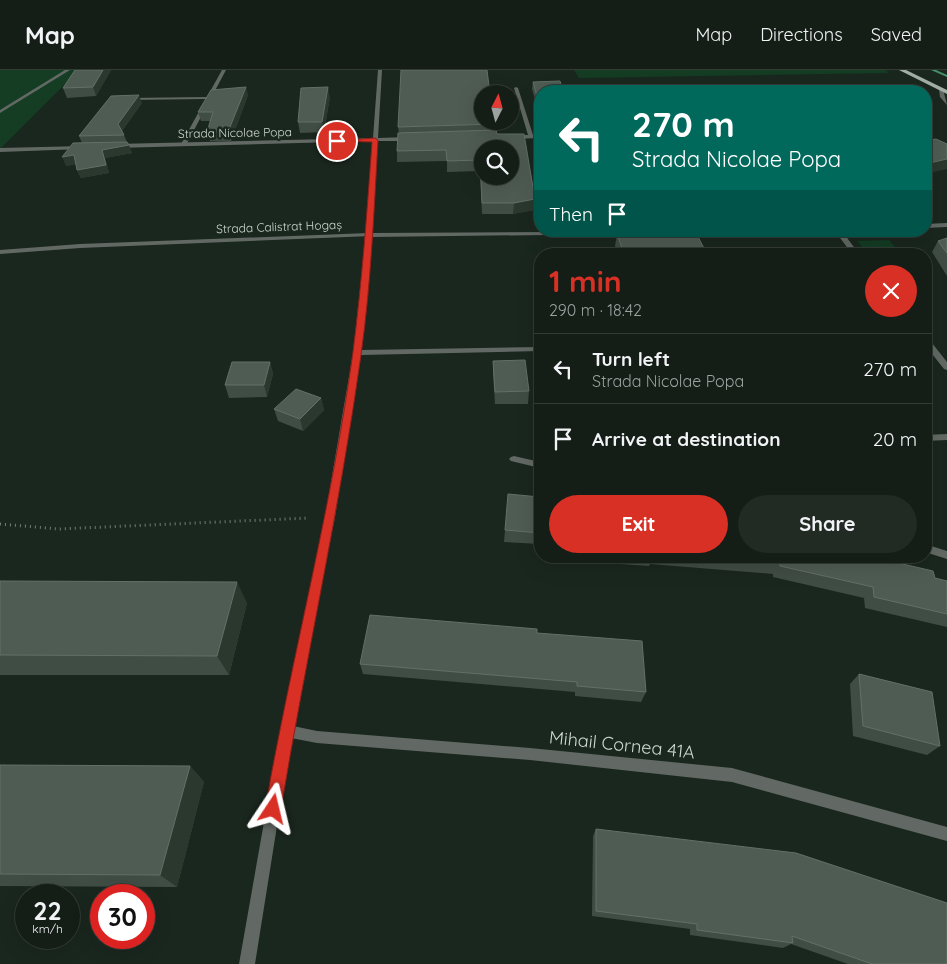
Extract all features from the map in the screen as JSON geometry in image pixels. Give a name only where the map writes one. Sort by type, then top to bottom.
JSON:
[{"type":"main road","points":[[902,70],[947,92]]},
{"type":"street","points":[[0,112],[68,70]]},
{"type":"street","points":[[184,144],[224,70]]},
{"type":"street","points":[[247,964],[286,731],[330,517],[357,353],[369,235],[380,70]]},
{"type":"street","points":[[940,89],[942,97],[947,104]]},
{"type":"street","points":[[121,99],[209,98]]},
{"type":"street","points":[[502,137],[531,136],[519,98]]},
{"type":"street","name":"Strada Nicolae Popa","points":[[107,147],[414,139]]},
{"type":"street","points":[[0,150],[87,147]]},
{"type":"street","points":[[932,226],[947,225]]},
{"type":"street","name":"Strada Calistrat Hogaș","points":[[0,252],[80,246],[369,235],[534,233]]},
{"type":"street","points":[[843,237],[851,248]]},
{"type":"street","points":[[932,348],[947,367]]},
{"type":"street","points":[[357,353],[534,350]]},
{"type":"street","points":[[932,438],[947,437]]},
{"type":"street","points":[[514,459],[534,463]]},
{"type":"street","points":[[932,550],[947,555]]},
{"type":"street","name":"Mihail Cornea 41A","points":[[286,731],[317,737],[530,754],[732,775],[947,834]]},
{"type":"path","points":[[0,524],[59,529],[330,517]]},
{"type":"green space","points":[[0,70],[79,70],[0,149]]},
{"type":"green space","points":[[574,70],[885,70],[889,73],[579,78]]},
{"type":"green space","points":[[889,240],[896,248],[863,248],[857,241]]},
{"type":"building","points":[[75,70],[103,70],[93,87],[63,88]]},
{"type":"building","points":[[401,70],[487,70],[489,85],[474,85],[474,125],[398,127]]},
{"type":"building","points":[[560,81],[561,85],[534,86],[533,82]]},
{"type":"building","points":[[246,87],[228,132],[207,132],[213,112],[198,112],[211,90]]},
{"type":"building","points":[[328,87],[322,122],[298,122],[301,88]]},
{"type":"building","points":[[139,95],[118,124],[124,135],[79,136],[111,96]]},
{"type":"building","points":[[496,130],[497,134],[524,134],[534,199],[514,203],[482,203],[481,185],[519,185],[519,140],[474,140],[474,160],[447,161],[446,150],[397,151],[398,133]]},
{"type":"building","points":[[936,139],[947,144],[947,159],[932,162],[932,140]]},
{"type":"building","points":[[127,142],[129,145],[102,150],[106,165],[77,170],[74,155],[62,157],[73,143]]},
{"type":"building","points":[[618,237],[698,237],[704,248],[622,248]]},
{"type":"building","points":[[947,238],[947,253],[938,241]]},
{"type":"building","points":[[525,360],[529,391],[495,392],[493,361]]},
{"type":"building","points":[[232,362],[270,362],[264,385],[225,385]]},
{"type":"building","points":[[296,389],[321,398],[300,419],[274,409]]},
{"type":"building","points":[[508,494],[534,496],[534,532],[505,530]]},
{"type":"building","points":[[780,563],[898,563],[933,571],[935,578],[947,581],[947,614],[874,597],[873,587],[780,566]]},
{"type":"building","points":[[0,581],[237,582],[217,656],[0,655]]},
{"type":"building","points":[[370,615],[537,629],[537,633],[642,641],[646,692],[577,686],[577,682],[360,664]]},
{"type":"building","points":[[859,674],[932,692],[940,746],[863,726]]},
{"type":"building","points":[[0,765],[190,766],[160,875],[0,874]]},
{"type":"building","points":[[596,829],[796,853],[947,903],[947,964],[872,964],[792,936],[793,943],[697,930],[697,924],[596,911]]},
{"type":"waterway","points":[[933,70],[947,76]]},
{"type":"route","points":[[273,809],[286,731],[330,517],[357,353],[369,235],[375,140],[337,141]]}]
